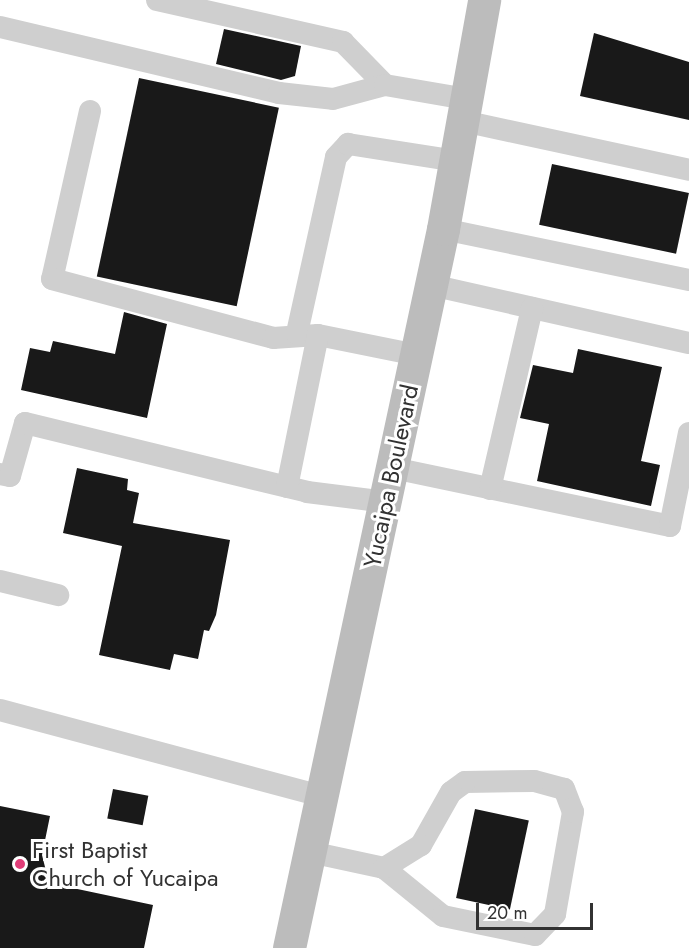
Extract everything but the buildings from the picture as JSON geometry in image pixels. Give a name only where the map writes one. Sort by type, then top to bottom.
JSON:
[{"type":"main road","name":"Yucaipa Boulevard","points":[[289,948],[443,229],[482,0]]},
{"type":"lane","points":[[157,0],[343,42],[385,85],[465,110],[689,170]]},
{"type":"lane","points":[[0,27],[279,93],[333,99],[385,85]]},
{"type":"lane","points":[[90,111],[52,279],[273,338],[307,334],[417,355]]},
{"type":"lane","points":[[287,487],[307,334],[336,157],[348,144],[456,161]]},
{"type":"lane","points":[[443,229],[689,280]]},
{"type":"lane","points":[[431,285],[689,343]]},
{"type":"lane","points":[[490,489],[532,308]]},
{"type":"lane","points":[[0,474],[10,476],[25,423],[287,487],[386,502]]},
{"type":"lane","points":[[393,468],[670,526],[689,433]]},
{"type":"lane","points":[[0,581],[58,595]]},
{"type":"lane","points":[[0,710],[320,796]]},
{"type":"lane","points":[[310,852],[384,868],[442,916],[535,936],[555,914],[566,866],[573,813],[564,789],[534,782],[465,782],[451,792],[421,846],[384,868]]},
{"type":"place","name":"First Baptist Church of Yucaipa","points":[[20,864]]}]
